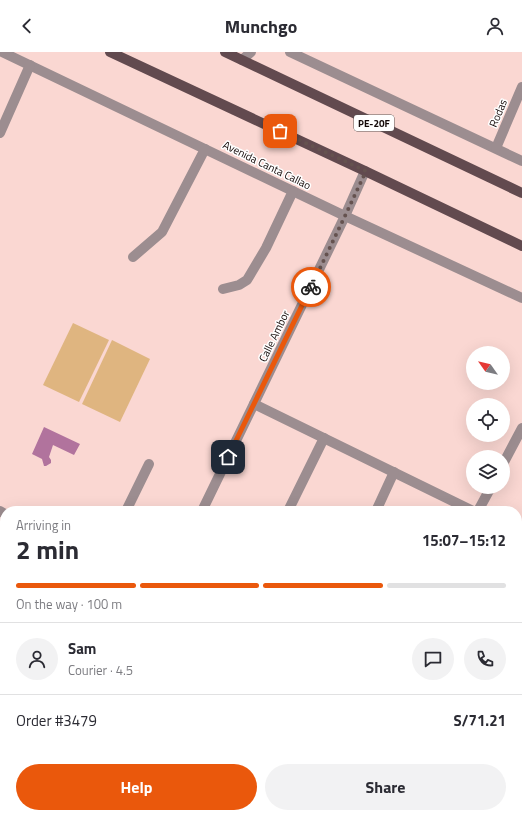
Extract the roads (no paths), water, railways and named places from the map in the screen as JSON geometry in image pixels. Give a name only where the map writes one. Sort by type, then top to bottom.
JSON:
[{"type":"main road","points":[[110,52],[366,171],[522,246]]},
{"type":"main road","name":"PE-20F","points":[[225,52],[522,193]]},
{"type":"street","name":"Avenida Canta Callao","points":[[2,52],[345,216],[522,298]]},
{"type":"street","points":[[242,60],[251,52]]},
{"type":"street","points":[[290,52],[522,161]]},
{"type":"street","points":[[0,133],[30,65]]},
{"type":"street","name":"Rodas","points":[[496,148],[522,87]]},
{"type":"street","points":[[133,257],[162,232],[205,149]]},
{"type":"street","name":"Calle Ambor","points":[[204,506],[366,171]]},
{"type":"street","points":[[223,289],[239,285],[247,280],[266,248],[293,191]]},
{"type":"street","points":[[254,404],[463,506]]},
{"type":"street","points":[[510,451],[522,428]]},
{"type":"street","points":[[290,506],[324,438]]},
{"type":"street","points":[[128,506],[149,464]]},
{"type":"street","points":[[378,506],[394,472]]},
{"type":"street","points":[[481,506],[487,494]]}]
